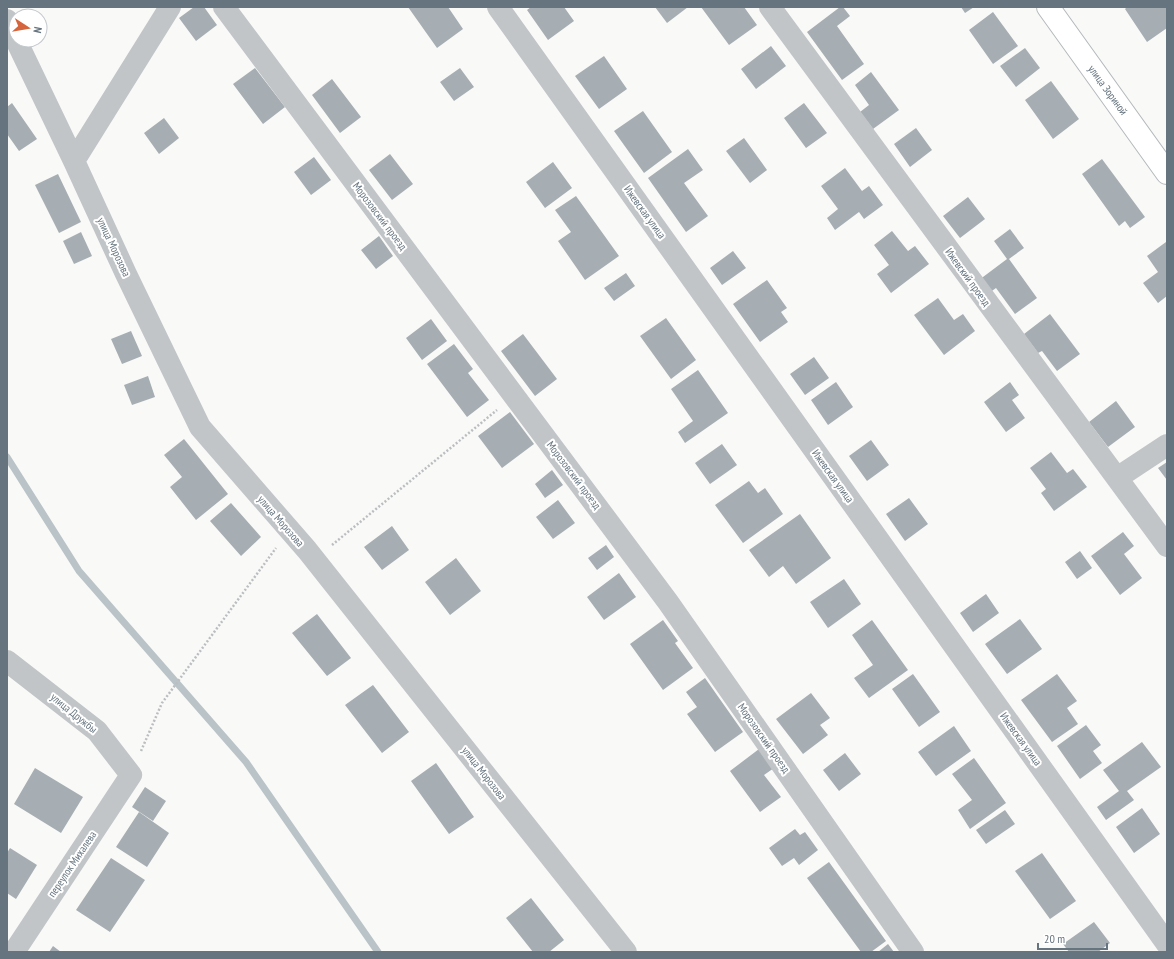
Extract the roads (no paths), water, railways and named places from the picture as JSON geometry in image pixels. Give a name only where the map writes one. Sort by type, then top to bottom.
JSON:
[{"type":"main road","name":"улица Зориной","points":[[1048,7],[1167,173]]},
{"type":"street","points":[[74,161],[170,7]]},
{"type":"street","name":"Морозовский проезд","points":[[224,7],[668,602],[913,952]]},
{"type":"street","name":"Ижевская улица","points":[[498,7],[1167,944]]},
{"type":"street","name":"Ижевский проезд","points":[[770,7],[1167,546]]},
{"type":"street","name":"улица Морозова","points":[[20,48],[129,281],[200,427],[314,559],[626,952]]},
{"type":"street","points":[[1117,478],[1167,444]]},
{"type":"street","name":"улица Дружбы","points":[[7,661],[98,731],[131,775]]},
{"type":"street","name":"переулок Михалева","points":[[14,952],[131,775]]},
{"type":"waterway","points":[[7,457],[79,571],[246,762],[378,952]]}]
